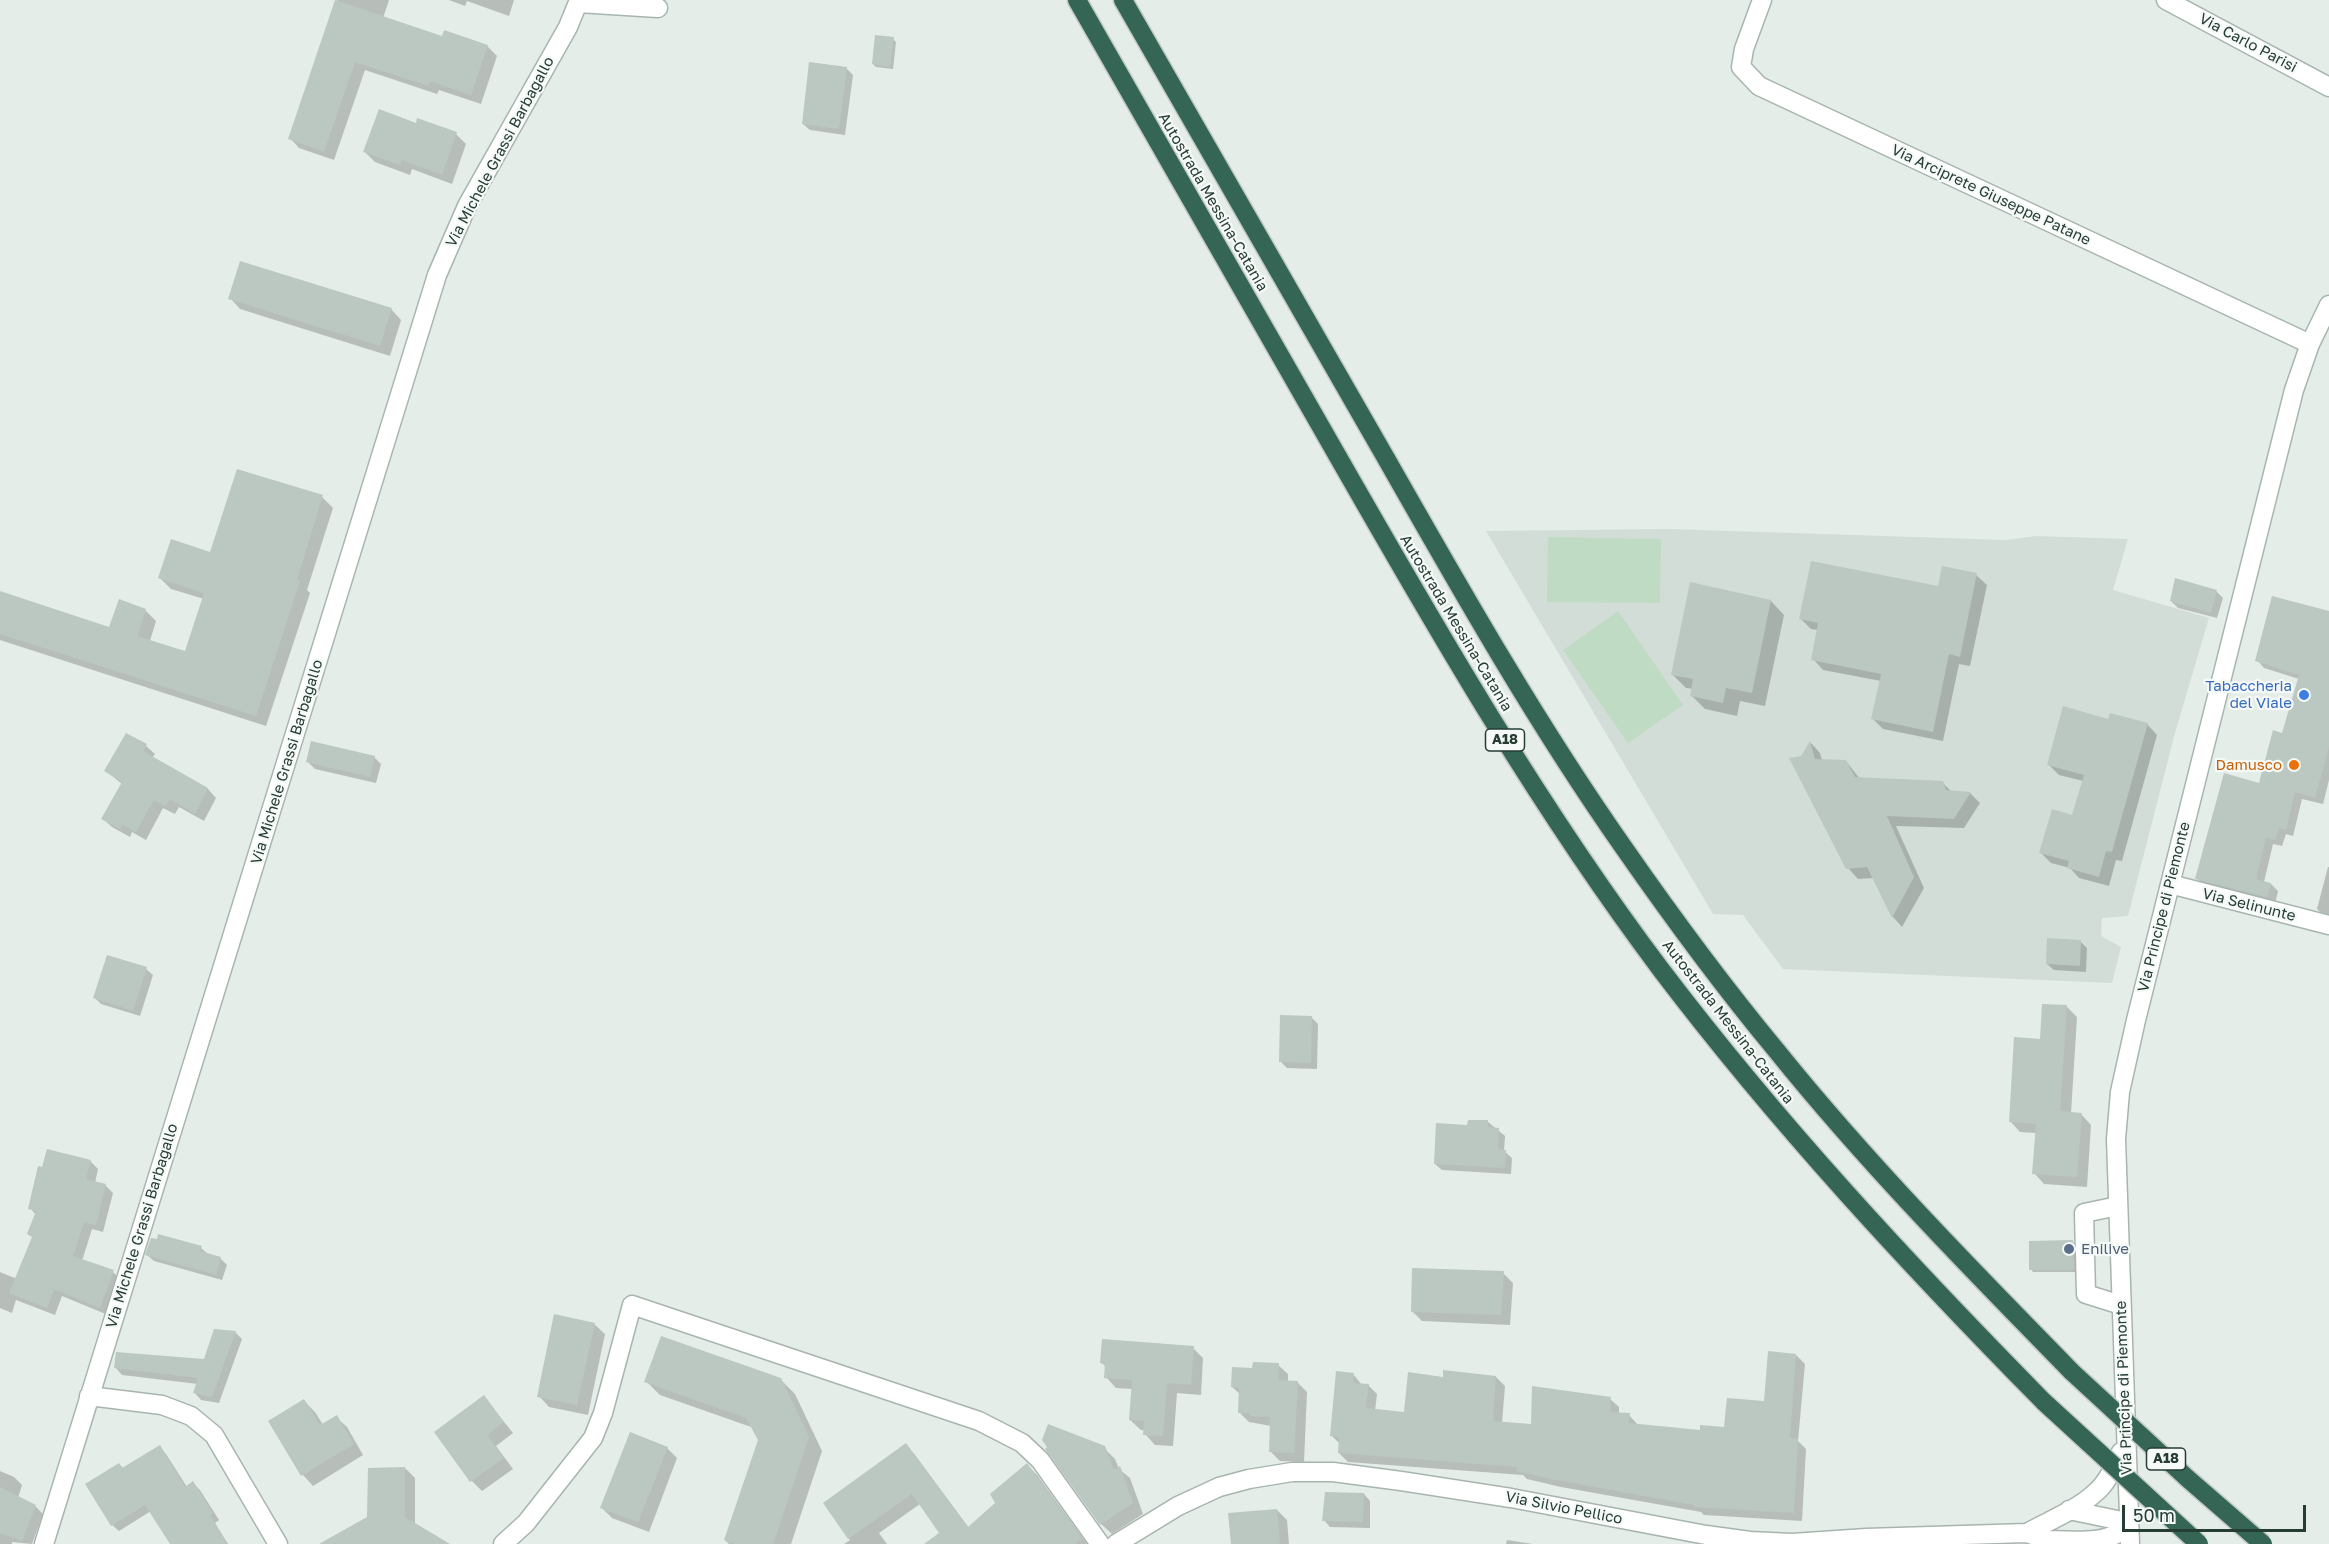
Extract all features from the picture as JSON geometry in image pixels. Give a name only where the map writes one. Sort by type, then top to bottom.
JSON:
[{"type":"highway","name":"Autostrada Messina-Catania","points":[[1077,0],[1444,643],[1525,772],[1661,970],[1820,1165],[1904,1258],[2044,1402],[2199,1544]]},
{"type":"highway","name":"Autostrada Messina-Catania","points":[[1123,0],[1479,621],[1560,752],[1622,845],[1695,947],[1776,1051],[1844,1131],[1941,1238],[2072,1372],[2187,1478],[2263,1544]]},
{"type":"street","name":"Via Arciprete Giuseppe Patane","points":[[1762,0],[1743,49],[1741,67],[1759,86],[2310,344]]},
{"type":"street","name":"Via Carlo Parisi","points":[[2166,0],[2329,87]]},
{"type":"street","points":[[578,2],[658,8]]},
{"type":"street","name":"Via Michele Grassi Barbagallo","points":[[44,1544],[437,275],[468,206],[568,27],[578,2]]},
{"type":"street","name":"Via Principe di Piemonte","points":[[2129,1536],[2116,1139],[2120,1092],[2294,390],[2310,344],[2329,305]]},
{"type":"street","name":"Via Selinunte","points":[[2170,884],[2329,926]]},
{"type":"street","points":[[2118,1206],[2084,1213],[2086,1294],[2121,1305]]},
{"type":"street","points":[[503,1544],[526,1523],[593,1438],[603,1413],[632,1305],[979,1421],[1022,1443],[1040,1460],[1100,1544]]},
{"type":"street","points":[[89,1396],[162,1405],[191,1416],[214,1435],[278,1544]]},
{"type":"street","points":[[2027,1533],[2097,1492],[2108,1478],[2127,1440]]},
{"type":"street","name":"Via Silvio Pellico","points":[[1116,1544],[1178,1506],[1219,1487],[1292,1472],[1333,1472],[1401,1481],[1750,1541],[1792,1543],[1866,1541],[2027,1533]]},
{"type":"street","points":[[2069,1510],[2117,1520],[2129,1536]]},
{"type":"street","points":[[2027,1533],[2054,1542],[2109,1540],[2119,1536],[2129,1536]]},
{"type":"shaded area","points":[[1669,529],[2007,540],[2036,536],[2128,539],[2113,590],[2209,618],[2175,733],[2128,916],[2102,918],[2101,936],[2121,947],[2112,983],[1783,969],[1743,915],[1713,914],[1486,531]]},
{"type":"green space","points":[[1548,537],[1661,539],[1660,603],[1547,602]]},
{"type":"green space","points":[[1618,611],[1683,705],[1628,743],[1563,650]]},
{"type":"building","points":[[335,0],[442,36],[444,30],[488,45],[471,95],[430,81],[428,86],[355,62],[324,152],[288,139]]},
{"type":"building","points":[[875,35],[894,37],[890,67],[872,64]]},
{"type":"building","points":[[809,62],[847,67],[839,129],[802,124]]},
{"type":"building","points":[[379,109],[416,123],[417,118],[457,132],[442,175],[402,160],[400,165],[363,152]]},
{"type":"building","points":[[240,261],[392,308],[380,346],[228,299]]},
{"type":"building","points":[[237,469],[323,495],[297,580],[300,581],[256,716],[0,634],[0,591],[109,627],[119,599],[146,609],[137,636],[185,651],[204,593],[158,578],[171,539],[210,552]]},
{"type":"building","points":[[1811,561],[1938,586],[1942,566],[1977,573],[1960,657],[1949,654],[1933,732],[1871,719],[1881,674],[1811,660],[1818,623],[1799,619]]},
{"type":"building","points":[[2175,578],[2217,590],[2211,613],[2170,601]]},
{"type":"building","points":[[1690,582],[1771,600],[1752,693],[1726,688],[1723,703],[1690,696],[1693,679],[1671,675]]},
{"type":"building","points":[[2272,596],[2329,611],[2329,747],[2315,798],[2295,792],[2286,830],[2279,828],[2275,840],[2266,837],[2256,879],[2271,883],[2267,897],[2195,879],[2224,773],[2259,783],[2273,730],[2282,733],[2299,675],[2255,661]]},
{"type":"building","points":[[2063,706],[2108,719],[2110,713],[2148,723],[2112,852],[2106,851],[2099,877],[2067,868],[2069,861],[2039,853],[2052,809],[2072,815],[2084,775],[2047,765]]},
{"type":"building","points":[[126,733],[147,744],[143,751],[208,788],[195,814],[170,799],[166,807],[154,800],[136,832],[123,825],[120,829],[101,819],[122,782],[104,771]]},
{"type":"building","points":[[311,741],[375,756],[370,777],[306,762]]},
{"type":"building","points":[[1810,741],[1815,759],[1846,760],[1855,777],[1943,781],[1946,790],[1971,792],[1954,819],[1887,816],[1914,877],[1892,918],[1867,867],[1846,869],[1789,758],[1801,756]]},
{"type":"building","points":[[2047,938],[2081,940],[2080,966],[2046,964]]},
{"type":"building","points":[[107,955],[147,967],[133,1011],[93,998]]},
{"type":"building","points":[[2042,1004],[2067,1005],[2060,1111],[2082,1113],[2077,1177],[2032,1174],[2036,1124],[2009,1122],[2014,1037],[2040,1039]]},
{"type":"building","points":[[1280,1015],[1312,1016],[1311,1063],[1279,1062]]},
{"type":"building","points":[[1468,1120],[1488,1120],[1488,1127],[1499,1128],[1498,1149],[1506,1150],[1505,1168],[1434,1164],[1436,1123],[1467,1125]]},
{"type":"building","points":[[47,1149],[91,1160],[86,1179],[106,1184],[96,1225],[84,1222],[73,1256],[114,1270],[100,1308],[54,1289],[47,1308],[9,1293],[32,1237],[27,1234],[36,1211],[28,1209],[38,1166],[42,1167]]},
{"type":"building","points":[[158,1234],[202,1246],[200,1251],[221,1257],[216,1275],[145,1255],[151,1238],[157,1239]]},
{"type":"building","points":[[2073,1240],[2074,1270],[2029,1270],[2029,1241]]},
{"type":"building","points":[[1412,1268],[1504,1271],[1501,1315],[1411,1312]]},
{"type":"building","points":[[554,1314],[595,1323],[577,1405],[537,1397]]},
{"type":"building","points":[[214,1329],[236,1331],[212,1397],[193,1393],[198,1378],[114,1368],[116,1352],[204,1359]]},
{"type":"building","points":[[661,1336],[781,1378],[809,1437],[773,1544],[735,1544],[724,1540],[758,1440],[746,1418],[644,1382]]},
{"type":"building","points":[[1102,1339],[1194,1346],[1191,1385],[1167,1383],[1163,1436],[1143,1435],[1144,1421],[1129,1420],[1132,1380],[1104,1378],[1105,1364],[1100,1363]]},
{"type":"building","points":[[1768,1351],[1796,1354],[1790,1438],[1798,1439],[1794,1513],[1694,1507],[1694,1505],[1551,1479],[1516,1471],[1517,1467],[1338,1453],[1339,1437],[1330,1436],[1336,1371],[1354,1373],[1353,1383],[1369,1384],[1366,1408],[1404,1412],[1408,1372],[1443,1377],[1443,1370],[1496,1376],[1493,1421],[1531,1424],[1532,1386],[1611,1397],[1610,1412],[1630,1413],[1629,1423],[1700,1430],[1700,1425],[1724,1427],[1727,1398],[1764,1401]]},
{"type":"building","points":[[1253,1362],[1279,1363],[1278,1380],[1298,1381],[1294,1453],[1269,1452],[1270,1417],[1238,1413],[1239,1388],[1231,1387],[1232,1367],[1252,1368]]},
{"type":"building","points":[[484,1395],[504,1422],[487,1435],[504,1458],[470,1482],[434,1432]]},
{"type":"building","points":[[304,1399],[320,1425],[337,1415],[354,1444],[301,1476],[268,1421]]},
{"type":"building","points":[[1048,1424],[1105,1446],[1114,1470],[1120,1466],[1133,1503],[1100,1525],[1045,1449],[1047,1447],[1042,1440]]},
{"type":"building","points":[[630,1432],[668,1447],[638,1522],[600,1508]]},
{"type":"building","points":[[906,1443],[968,1527],[995,1503],[990,1494],[1027,1463],[1082,1539],[1075,1544],[924,1544],[939,1533],[912,1494],[848,1539],[823,1503]]},
{"type":"building","points":[[160,1445],[185,1487],[193,1481],[213,1513],[210,1515],[227,1544],[170,1544],[145,1505],[111,1526],[85,1484],[119,1463],[122,1468]]},
{"type":"building","points":[[405,1467],[405,1517],[450,1544],[319,1544],[367,1517],[368,1468]]},
{"type":"building","points":[[0,1487],[36,1505],[22,1541],[0,1533]]},
{"type":"building","points":[[1325,1492],[1364,1493],[1363,1522],[1322,1521]]},
{"type":"building","points":[[1277,1509],[1280,1544],[1231,1544],[1228,1513]]},
{"type":"place","name":"Tabaccheria del Viale","points":[[2304,695]]},
{"type":"place","name":"Damusco","points":[[2294,765]]},
{"type":"place","name":"Enilive","points":[[2069,1249]]}]
